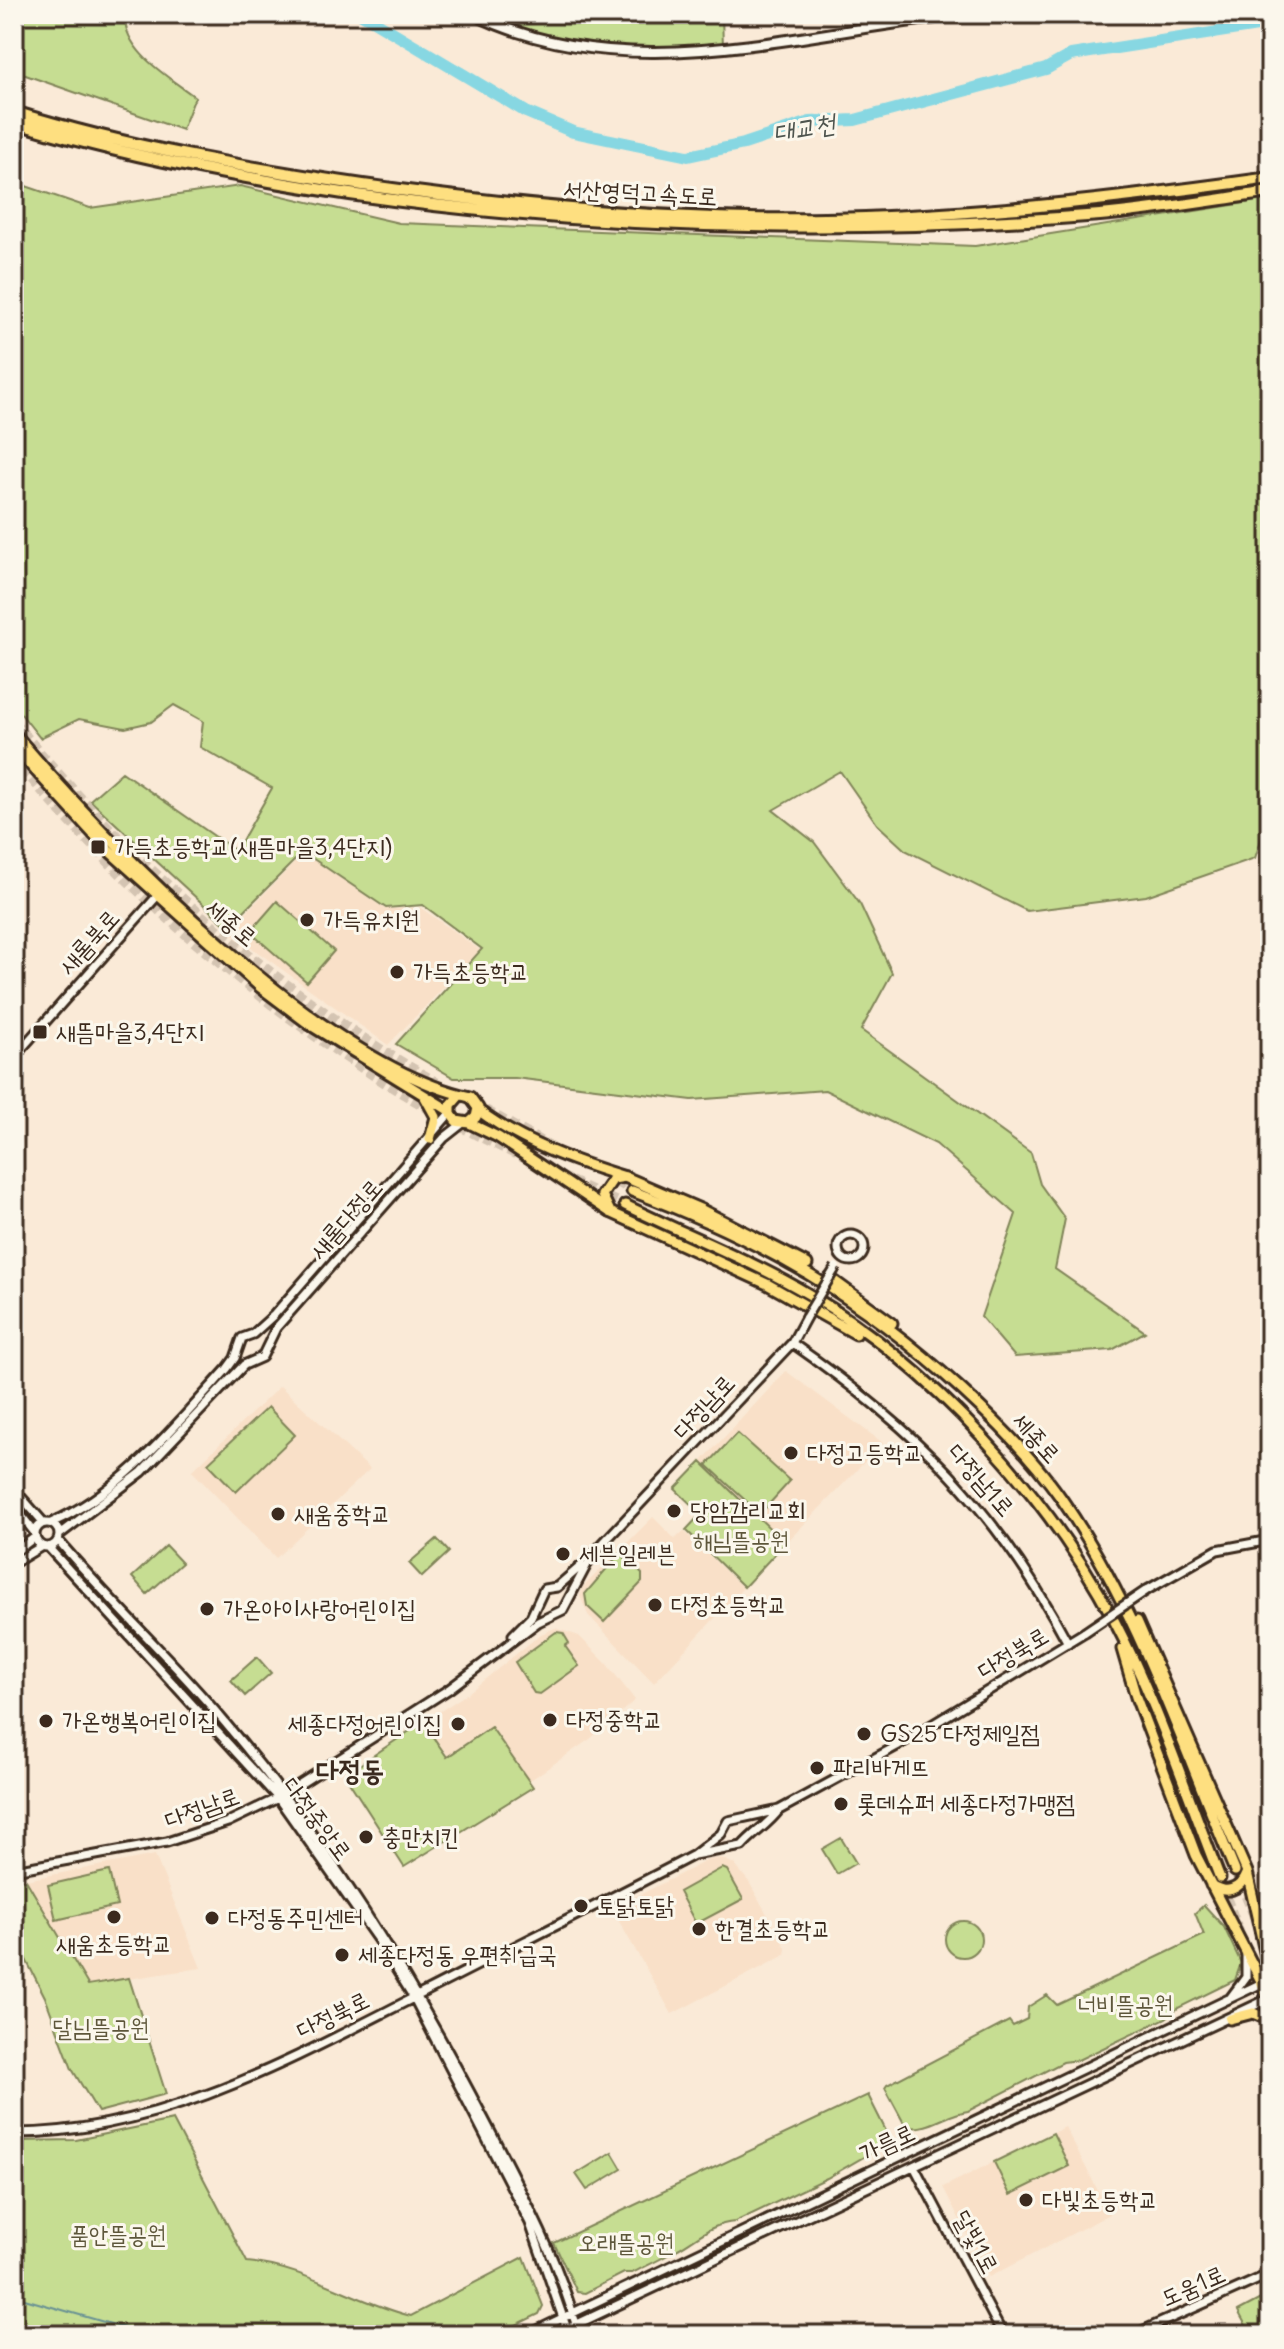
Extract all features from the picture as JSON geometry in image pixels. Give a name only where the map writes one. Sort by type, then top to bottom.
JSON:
[{"type":"highway","name":"서산영덕고속도로","points":[[14,112],[280,173],[581,211],[750,219],[896,216],[1099,202],[1270,178]]},
{"type":"highway","name":"서산영덕고속도로","points":[[14,122],[140,156],[280,183],[425,205],[581,220],[752,229],[899,227],[1102,215],[1270,192]]},
{"type":"main road","points":[[473,14],[545,42],[640,55],[973,14]]},
{"type":"main road","name":"세종로","points":[[14,733],[160,892],[315,1016],[369,1053],[458,1097],[470,1097],[478,1110]]},
{"type":"main road","name":"세종로","points":[[14,747],[67,808],[297,1015],[466,1123]]},
{"type":"main road","points":[[422,1095],[436,1117],[430,1139]]},
{"type":"main road","points":[[450,1112],[458,1097]]},
{"type":"main road","points":[[899,1361],[767,1284],[610,1212],[498,1137],[466,1123],[478,1110],[515,1135],[573,1161],[625,1177],[780,1247],[883,1314],[938,1368]]},
{"type":"main road","points":[[610,1212],[602,1195],[613,1179],[625,1177]]},
{"type":"main road","name":"세종로","points":[[632,1191],[751,1240],[823,1280],[938,1368],[1022,1450],[1061,1497],[1130,1618],[1235,1871]]},
{"type":"main road","name":"세종로","points":[[625,1205],[812,1296],[899,1361],[1007,1463],[1076,1558],[1114,1619],[1136,1697],[1169,1787],[1216,1882],[1243,1946],[1267,1979]]},
{"type":"main road","points":[[1093,1551],[1119,1588],[1143,1633],[1247,1872],[1269,2000]]},
{"type":"main road","points":[[1216,1882],[1230,1890],[1238,1887],[1247,1872]]},
{"type":"main road","points":[[1260,1941],[1270,1955]]},
{"type":"main road","points":[[1230,2019],[1253,2013],[1270,2020]]},
{"type":"street","name":"새롬북로","points":[[14,1057],[160,892]]},
{"type":"street","name":"새롬다정로","points":[[253,1334],[274,1315],[430,1139],[450,1112]]},
{"type":"street","name":"새롬다정로","points":[[266,1347],[276,1328],[444,1138],[466,1123]]},
{"type":"street","name":"다정남로","points":[[592,1555],[792,1343],[843,1259]]},
{"type":"street","points":[[14,1553],[48,1523],[68,1516],[134,1467],[227,1369],[242,1338],[253,1334],[260,1336],[266,1347],[262,1357],[250,1361],[142,1472],[58,1538],[14,1563]]},
{"type":"street","name":"다정남1로","points":[[792,1343],[869,1398],[932,1452],[960,1483],[1029,1573],[1068,1643]]},
{"type":"street","points":[[238,1351],[250,1361]]},
{"type":"street","name":"다정중앙로","points":[[14,1489],[175,1664],[348,1884],[417,1997],[535,2219],[579,2335]]},
{"type":"street","name":"다정중앙로","points":[[14,1506],[45,1546],[281,1796]]},
{"type":"street","name":"다정북로","points":[[779,1810],[897,1746],[1068,1643],[1147,1590],[1217,1550],[1270,1540]]},
{"type":"street","points":[[500,1648],[539,1603],[544,1589],[557,1587],[592,1555]]},
{"type":"street","points":[[500,1648],[551,1614],[563,1610],[592,1555]]},
{"type":"street","points":[[557,1587],[567,1598]]},
{"type":"street","points":[[539,1603],[551,1614]]},
{"type":"street","name":"다정남로","points":[[14,1870],[167,1842],[228,1822],[281,1796],[449,1689],[500,1648]]},
{"type":"street","points":[[694,1855],[721,1834],[728,1821],[740,1821],[767,1810],[779,1810]]},
{"type":"street","points":[[694,1855],[728,1846],[742,1846],[749,1835],[772,1819],[779,1810]]},
{"type":"street","points":[[740,1821],[749,1835]]},
{"type":"street","points":[[721,1834],[728,1846]]},
{"type":"street","name":"다정북로","points":[[14,2133],[106,2125],[184,2104],[246,2080],[417,1997],[694,1855]]},
{"type":"street","points":[[1216,2008],[1235,1994],[1246,1977],[1243,1946]]},
{"type":"street","name":"가름로","points":[[527,2335],[1216,2008],[1267,1979]]},
{"type":"street","name":"다정중앙로","points":[[417,1997],[530,2223],[568,2332]]},
{"type":"street","name":"가름로","points":[[554,2335],[568,2332],[577,2324],[1269,2000]]},
{"type":"street","name":"달빛1로","points":[[914,2166],[1003,2335]]},
{"type":"street","name":"도움1로","points":[[1133,2335],[1270,2274]]},
{"type":"shaded area","points":[[304,853],[385,909],[421,908],[480,950],[388,1045],[228,931]]},
{"type":"shaded area","name":"다정고등학교","points":[[786,1371],[883,1443],[786,1543],[701,1462]]},
{"type":"shaded area","name":"새움중학교","points":[[280,1386],[370,1469],[276,1558],[192,1471]]},
{"type":"shaded area","name":"다정초등학교","points":[[653,1517],[675,1539],[684,1531],[743,1588],[654,1683],[588,1615],[580,1596],[583,1587]]},
{"type":"shaded area","name":"다정중학교","points":[[555,1628],[579,1636],[606,1663],[635,1700],[590,1739],[529,1781],[492,1727],[448,1756],[424,1722],[468,1693],[541,1634]]},
{"type":"shaded area","name":"새움초등학교","points":[[155,1855],[201,1968],[88,1985],[26,1880]]},
{"type":"shaded area","name":"한결초등학교","points":[[721,1858],[734,1864],[749,1882],[786,1948],[785,1955],[672,2014],[612,1909],[708,1860]]},
{"type":"shaded area","name":"다빛초등학교","points":[[1065,2127],[1110,2214],[989,2277],[943,2187]]},
{"type":"green space","points":[[14,14],[125,14],[126,27],[139,51],[195,97],[182,130],[14,71]]},
{"type":"green space","points":[[474,14],[722,14],[723,47],[580,49]]},
{"type":"green space","points":[[14,182],[90,208],[240,186],[399,223],[975,246],[1270,199],[1270,813],[1255,858],[1146,896],[1027,911],[905,850],[877,824],[840,771],[773,810],[814,842],[860,904],[892,973],[861,1030],[1031,1153],[1040,1184],[1065,1219],[1055,1269],[1145,1332],[1112,1350],[1015,1357],[981,1317],[1016,1214],[936,1144],[825,1090],[692,1100],[515,1078],[454,1078],[396,1044],[482,949],[423,905],[386,908],[303,852],[228,927],[90,800],[122,772],[236,851],[272,788],[200,747],[203,721],[174,705],[151,722],[125,728],[79,719],[40,738],[14,705]]},
{"type":"green space","points":[[277,901],[334,951],[307,982],[250,932]]},
{"type":"green space","points":[[268,1407],[295,1435],[236,1492],[208,1463]]},
{"type":"green space","points":[[737,1433],[790,1481],[760,1514],[707,1465]]},
{"type":"green space","name":"해님뜰공원","points":[[701,1462],[785,1543],[744,1587],[686,1530],[701,1514],[675,1489]]},
{"type":"green space","points":[[437,1539],[449,1552],[422,1577],[409,1563]]},
{"type":"green space","points":[[166,1546],[182,1563],[147,1594],[132,1577]]},
{"type":"green space","points":[[620,1553],[642,1574],[642,1582],[604,1622],[587,1606],[585,1594]]},
{"type":"green space","points":[[556,1632],[563,1633],[569,1643],[565,1646],[579,1666],[540,1694],[534,1693],[515,1662]]},
{"type":"green space","points":[[257,1657],[271,1673],[245,1696],[231,1680]]},
{"type":"green space","points":[[423,1722],[447,1757],[491,1727],[533,1787],[404,1867],[348,1780],[349,1772]]},
{"type":"green space","points":[[841,1838],[856,1863],[837,1874],[822,1849]]},
{"type":"green space","points":[[722,1868],[727,1870],[743,1899],[696,1924],[679,1892]]},
{"type":"green space","points":[[109,1871],[117,1906],[56,1920],[48,1885]]},
{"type":"green space","name":"달님뜰공원","points":[[26,1880],[88,1985],[129,1978],[166,2094],[98,2112],[72,2069],[45,1997],[14,1936],[14,1881]]},
{"type":"green space","name":"너비뜰공원","points":[[1204,1905],[1224,1927],[1241,1963],[1235,1980],[1178,2008],[1166,2018],[1078,2060],[1063,2062],[968,2111],[922,2127],[906,2127],[885,2088],[887,2085],[1009,2021],[1013,2026],[1027,2019],[1028,2007],[1047,1995],[1057,2005],[1204,1935],[1195,1913]]},
{"type":"green space","points":[[963,1921],[976,1926],[981,1939],[976,1952],[963,1957],[950,1952],[945,1939],[950,1926]]},
{"type":"green space","name":"오래뜰공원","points":[[868,2095],[888,2135],[886,2144],[827,2178],[735,2222],[711,2229],[632,2273],[624,2273],[585,2293],[577,2292],[554,2243]]},
{"type":"green space","name":"품안뜰공원","points":[[173,2120],[247,2262],[289,2271],[411,2316],[524,2257],[543,2306],[539,2314],[495,2335],[14,2335],[14,2141],[76,2140]]},
{"type":"green space","points":[[1053,2133],[1069,2166],[1010,2195],[994,2162]]},
{"type":"green space","points":[[612,2152],[622,2169],[587,2190],[576,2174]]},
{"type":"green space","points":[[1270,2294],[1270,2335],[1251,2335],[1238,2311]]},
{"type":"waterway","name":"대교천","points":[[362,14],[526,112],[573,132],[688,156],[744,144],[810,122],[855,120],[1046,69],[1071,55],[1270,24]]},
{"type":"waterway","points":[[14,2296],[149,2335]]},
{"type":"tunnel","points":[[14,721],[107,825],[209,921],[319,1007],[437,1082]]},
{"type":"tunnel","points":[[14,759],[124,878],[249,987],[385,1083],[455,1124],[527,1160]]},
{"type":"tunnel","points":[[474,1103],[559,1151]]},
{"type":"tunnel","points":[[593,1169],[632,1191]]},
{"type":"tunnel","points":[[559,1175],[625,1205]]},
{"type":"tunnel","points":[[1235,1871],[1256,1922]]},
{"type":"tunnel","points":[[1222,1885],[1241,1935]]},
{"type":"tunnel","points":[[1264,1997],[1270,2014]]},
{"type":"place","name":"가득초등학교(새뜸마을3,4단지)","points":[[98,847]]},
{"type":"place","name":"가득유치원","points":[[307,920]]},
{"type":"place","name":"가득초등학교","points":[[397,972]]},
{"type":"place","name":"새뜸마을3,4단지","points":[[40,1032]]},
{"type":"place","name":"다정고등학교","points":[[791,1453]]},
{"type":"place","name":"당암감리교회","points":[[674,1511]]},
{"type":"place","name":"새움중학교","points":[[278,1514]]},
{"type":"place","name":"세븐일레븐","points":[[563,1554]]},
{"type":"place","name":"다정초등학교","points":[[655,1605]]},
{"type":"place","name":"가온아이사랑어린이집","points":[[207,1609]]},
{"type":"place","name":"다정중학교","points":[[550,1720]]},
{"type":"place","name":"가온행복어린이집","points":[[46,1721]]},
{"type":"place","name":"세종다정어린이집","points":[[458,1724]]},
{"type":"place","name":"GS25 다정제일점","points":[[864,1734]]},
{"type":"place","name":"파리바게뜨","points":[[817,1768]]},
{"type":"place","name":"롯데슈퍼 세종다정가맹점","points":[[841,1804]]},
{"type":"place","name":"충만치킨","points":[[366,1837]]},
{"type":"place","name":"토닭토닭","points":[[581,1906]]},
{"type":"place","name":"새움초등학교","points":[[114,1917]]},
{"type":"place","name":"다정동주민센터","points":[[212,1918]]},
{"type":"place","name":"한결초등학교","points":[[699,1929]]},
{"type":"place","name":"세종다정동 우편취급국","points":[[342,1955]]},
{"type":"place","name":"다빛초등학교","points":[[1026,2200]]},
{"type":"district","name":"다정동","points":[[350,1770]]}]
